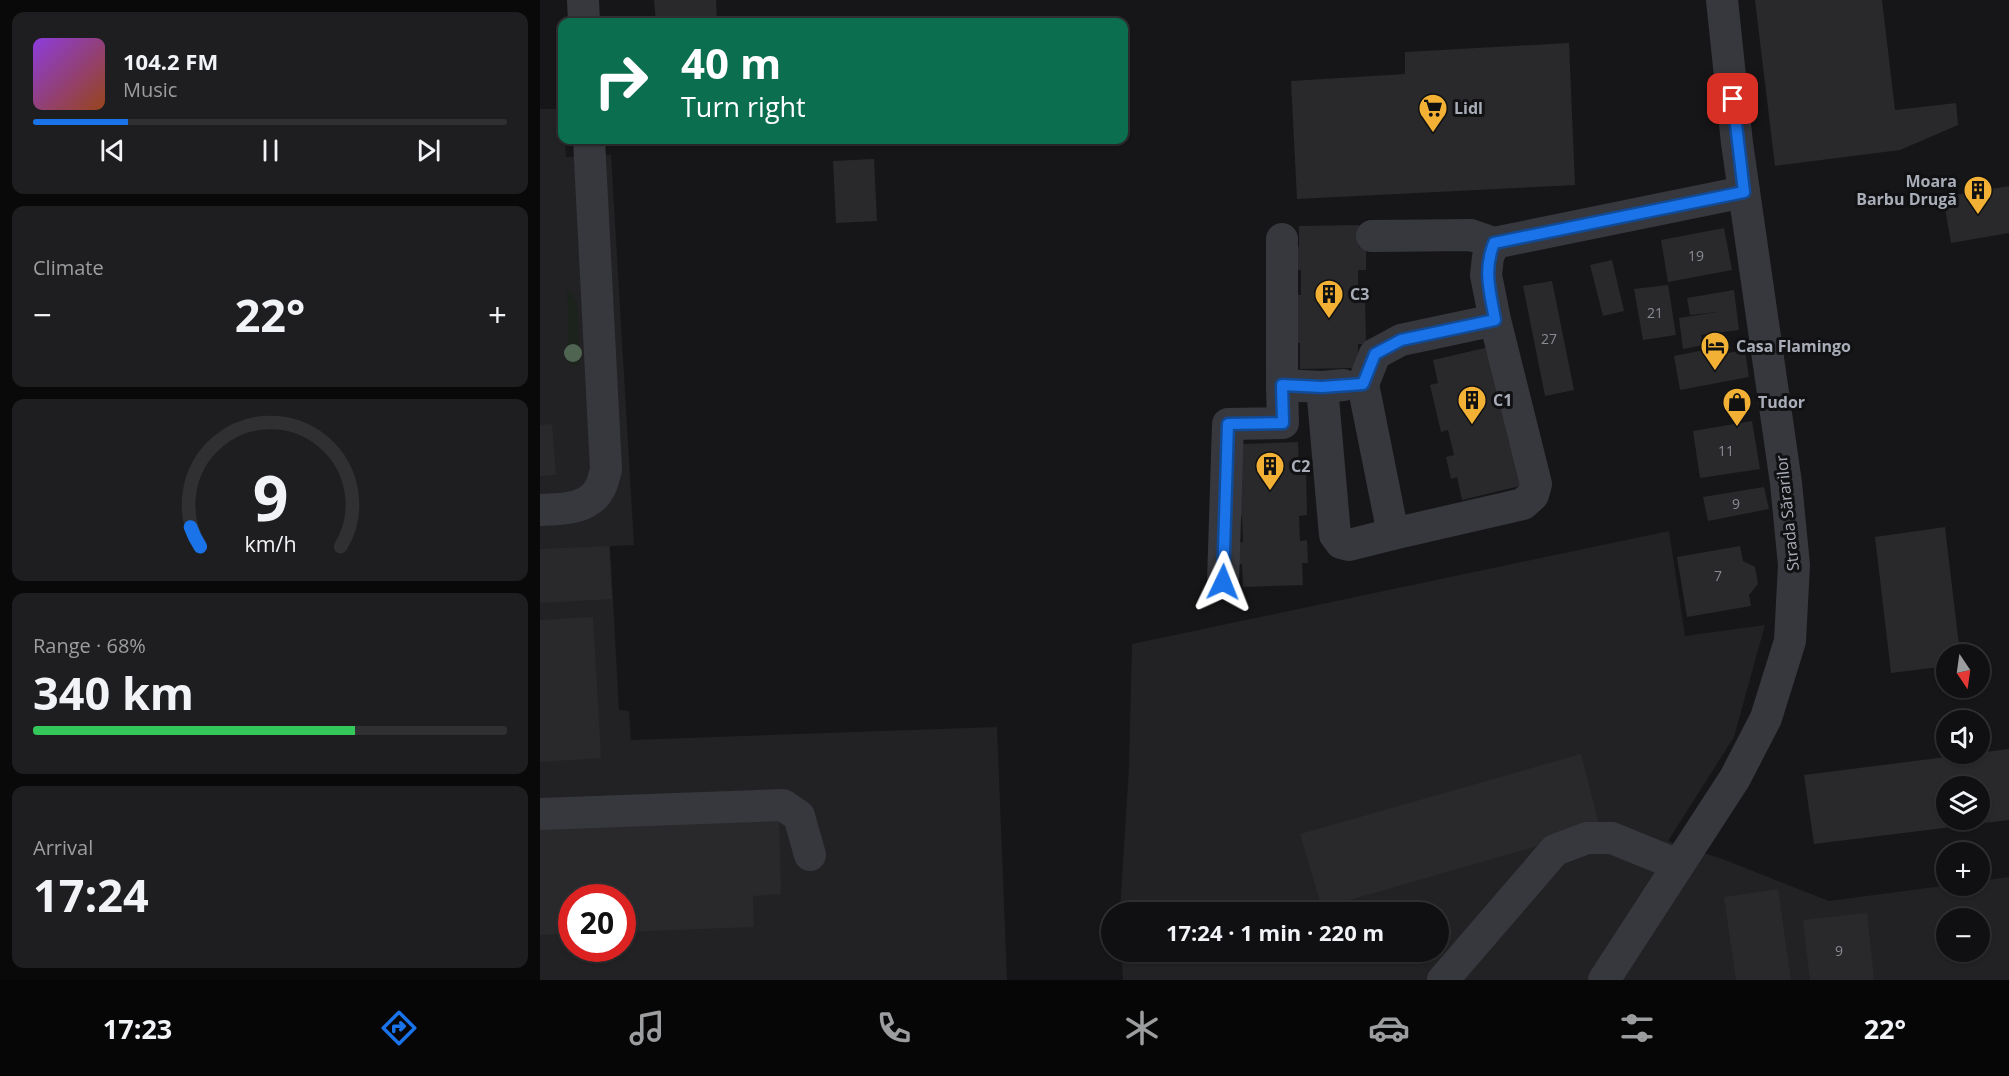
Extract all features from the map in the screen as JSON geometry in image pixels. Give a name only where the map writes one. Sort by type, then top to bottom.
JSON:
[{"type":"street","points":[[583,0],[584,18]]},
{"type":"street","name":"Strada Sărarilor","points":[[1604,980],[1735,778],[1766,718],[1790,641],[1794,565],[1786,483],[1744,192],[1722,0]]},
{"type":"street","points":[[540,510],[569,508],[588,502],[600,489],[606,470],[589,144]]},
{"type":"street","points":[[1372,236],[1471,235],[1494,243],[1744,192]]},
{"type":"street","points":[[1223,582],[1228,424],[1283,423],[1282,239]]},
{"type":"street","points":[[1322,387],[1335,535],[1341,543],[1348,545],[1523,504],[1533,495],[1536,484],[1486,276],[1488,257],[1494,243]]},
{"type":"street","points":[[1393,534],[1363,384],[1375,354],[1401,340],[1495,320]]},
{"type":"street","points":[[1282,385],[1322,387],[1363,384]]},
{"type":"street","points":[[540,814],[783,805],[799,816],[810,855]]},
{"type":"street","points":[[1443,980],[1555,850],[1587,838],[1612,838],[1678,865]]},
{"type":"shaded area","points":[[540,109],[558,109],[558,144],[565,144],[566,157],[611,155],[634,545],[610,546],[619,710],[629,711],[631,740],[997,727],[1007,980],[540,980]]},
{"type":"shaded area","points":[[567,287],[577,303],[580,365],[569,365]]},
{"type":"shaded area","points":[[1669,531],[1685,636],[1765,625],[1734,737],[1668,841],[1725,860],[1829,901],[1936,887],[1936,896],[1990,896],[1990,880],[2009,877],[2009,980],[1123,980],[1122,962],[1449,962],[1449,902],[1121,902],[1129,767],[1132,644]]},
{"type":"building","points":[[654,0],[716,0],[717,18],[656,18]]},
{"type":"building","points":[[1755,0],[1882,0],[1895,110],[1956,103],[1958,125],[1900,150],[1775,166]]},
{"type":"building","name":"Lidl","points":[[1569,43],[1575,185],[1297,199],[1291,81],[1405,74],[1405,52]]},
{"type":"building","points":[[874,159],[877,221],[836,223],[833,161]]},
{"type":"building","name":"Moara Barbu Drugă","points":[[2009,186],[2009,233],[1951,243],[1943,197]]},
{"type":"building","name":"C3","points":[[1359,225],[1359,247],[1366,247],[1366,270],[1358,270],[1358,295],[1365,295],[1366,344],[1358,344],[1358,368],[1300,369],[1300,343],[1294,343],[1293,295],[1301,295],[1301,270],[1294,270],[1293,247],[1299,247],[1299,226]]},
{"type":"building","points":[[1724,228],[1732,270],[1668,282],[1661,240]]},
{"type":"building","points":[[1612,260],[1624,311],[1603,316],[1590,265]]},
{"type":"building","points":[[1552,281],[1574,390],[1545,396],[1523,286]]},
{"type":"building","points":[[1668,285],[1676,335],[1643,340],[1634,289]]},
{"type":"building","points":[[1734,290],[1739,330],[1701,335],[1703,345],[1683,349],[1679,318],[1717,312],[1690,315],[1687,298]]},
{"type":"building","name":"C1","points":[[1489,347],[1509,443],[1517,441],[1520,486],[1462,500],[1457,477],[1451,479],[1446,457],[1454,455],[1448,430],[1441,432],[1430,385],[1438,383],[1433,360]]},
{"type":"building","points":[[1704,350],[1705,357],[1745,350],[1749,377],[1680,390],[1674,356]]},
{"type":"building","points":[[1752,421],[1760,469],[1700,478],[1693,431]]},
{"type":"building","points":[[552,424],[556,475],[540,476],[540,425]]},
{"type":"building","name":"C2","points":[[1298,442],[1299,468],[1306,467],[1307,515],[1299,516],[1300,541],[1307,540],[1308,563],[1302,563],[1303,585],[1243,587],[1242,564],[1236,565],[1235,543],[1243,542],[1242,516],[1235,517],[1240,444]]},
{"type":"building","points":[[1764,487],[1769,509],[1708,521],[1703,497]]},
{"type":"building","points":[[1945,527],[1959,644],[1936,644],[1936,667],[1891,673],[1875,537]]},
{"type":"building","points":[[609,546],[612,599],[540,603],[540,549]]},
{"type":"building","points":[[1740,546],[1743,561],[1755,567],[1758,584],[1749,595],[1751,606],[1687,617],[1677,557]]},
{"type":"building","points":[[593,617],[601,758],[540,762],[540,620]]},
{"type":"building","points":[[2009,749],[2009,820],[1990,822],[1990,776],[1936,776],[1936,829],[1814,844],[1804,775],[1936,758],[1936,764],[1990,764],[1990,751]]},
{"type":"building","points":[[1581,754],[1600,828],[1343,902],[1320,902],[1300,834]]},
{"type":"building","points":[[779,815],[781,894],[753,896],[754,927],[636,931],[636,884],[558,884],[558,934],[540,935],[540,825]]},
{"type":"building","points":[[1778,889],[1791,980],[1736,980],[1724,897]]},
{"type":"building","points":[[1867,913],[1874,980],[1810,980],[1803,920]]},
{"type":"place","name":"Lidl","points":[[1433,134]]},
{"type":"place","name":"Moara Barbu Drugă","points":[[1978,216]]},
{"type":"place","name":"C3","points":[[1329,320]]},
{"type":"place","name":"Casa Flamingo","points":[[1715,372]]},
{"type":"place","name":"C1","points":[[1472,426]]},
{"type":"place","name":"Tudor","points":[[1737,428]]},
{"type":"place","name":"C2","points":[[1270,492]]},
{"type":"route","points":[[1223,582],[1228,424],[1283,423],[1282,385],[1322,387],[1363,384],[1375,354],[1401,340],[1495,320],[1486,276],[1488,257],[1494,243],[1744,192],[1733,99]]}]
